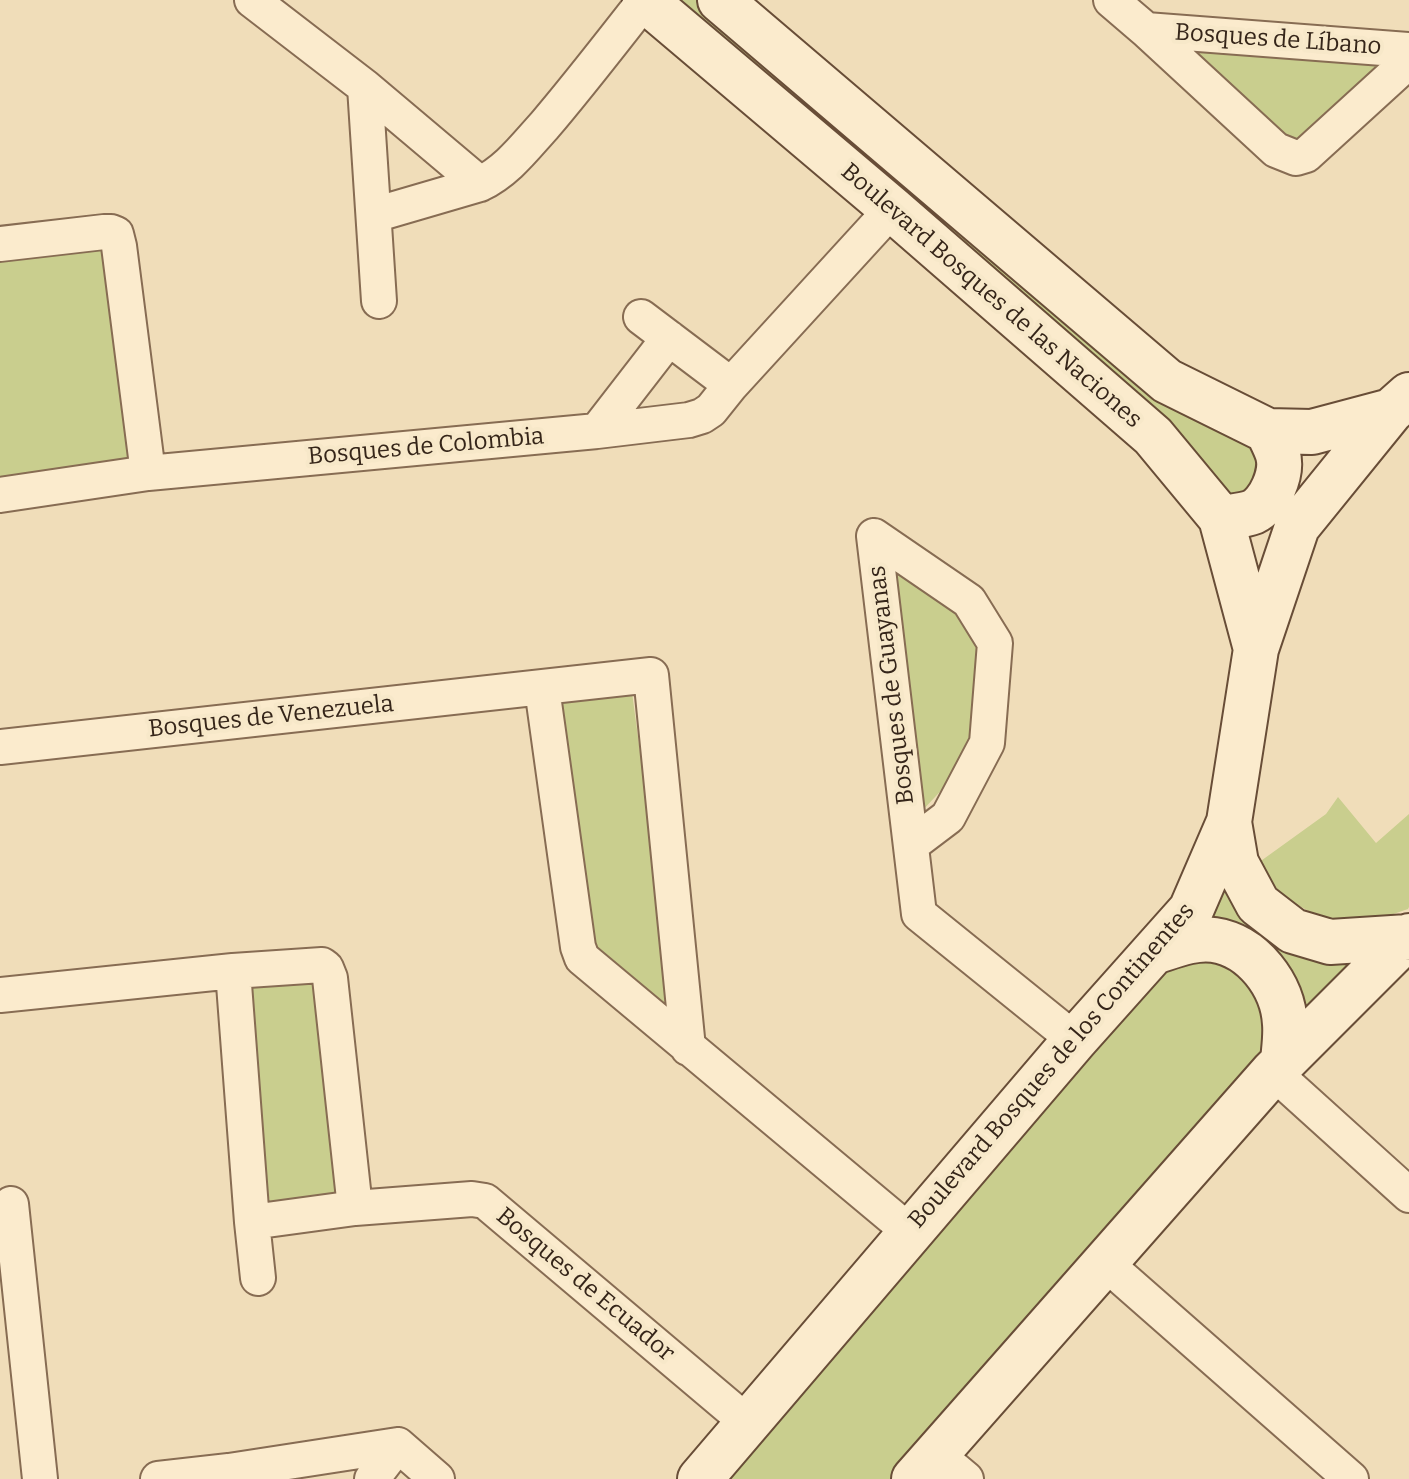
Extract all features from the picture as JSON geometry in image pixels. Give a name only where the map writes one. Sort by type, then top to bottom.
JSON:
[{"type":"street","points":[[252,0],[365,87],[480,184]]},
{"type":"street","points":[[374,215],[480,184],[510,165],[645,0]]},
{"type":"street","name":"Boulevard Bosques de las Naciones","points":[[645,0],[1153,436],[1221,518],[1256,649]]},
{"type":"street","name":"Boulevard Bosques de las Naciones","points":[[720,0],[1167,381],[1268,431],[1312,432],[1400,403]]},
{"type":"street","name":"Bosques de Líbano","points":[[1111,0],[1276,150],[1296,158],[1306,155],[1409,61]]},
{"type":"street","name":"Bosques de Líbano","points":[[1146,30],[1409,50]]},
{"type":"street","points":[[365,87],[379,301]]},
{"type":"street","points":[[641,317],[731,385],[892,209]]},
{"type":"street","points":[[0,244],[104,232],[116,234],[148,473]]},
{"type":"street","points":[[597,431],[669,338]]},
{"type":"street","name":"Bosques de Colombia","points":[[0,495],[148,473],[689,420],[711,410],[731,385]]},
{"type":"street","name":"Boulevard Bosques de los Continentes","points":[[700,1479],[1075,1040],[1191,910],[1229,822],[1256,649],[1297,527],[1400,403]]},
{"type":"street","points":[[1221,518],[1257,511],[1266,501],[1279,471],[1279,458],[1268,431]]},
{"type":"street","name":"Bosques de Guayanas","points":[[911,845],[948,817],[987,743],[995,643],[969,601],[874,536],[919,914],[1075,1040]]},
{"type":"street","name":"Bosques de Venezuela","points":[[0,747],[651,675],[688,1048]]},
{"type":"street","points":[[542,688],[580,953],[688,1048],[910,1232]]},
{"type":"street","points":[[1229,822],[1236,863],[1258,904],[1293,931],[1330,942],[1408,936]]},
{"type":"street","points":[[939,1470],[1104,1262],[1278,1067],[1408,936]]},
{"type":"street","points":[[1154,952],[1186,942],[1213,940],[1241,948],[1263,969],[1278,992],[1285,1023],[1278,1067]]},
{"type":"street","points":[[0,995],[322,965],[329,972],[355,1208]]},
{"type":"street","points":[[233,971],[258,1278]]},
{"type":"street","points":[[1278,1067],[1409,1195]]},
{"type":"street","name":"Bosques de Ecuador","points":[[252,1222],[355,1208],[472,1199],[485,1201],[748,1423]]},
{"type":"street","points":[[11,1204],[8,1239],[40,1479]]},
{"type":"street","points":[[1104,1262],[1351,1479]]},
{"type":"street","points":[[158,1479],[233,1475],[398,1445]]},
{"type":"street","points":[[372,1479],[398,1445]]},
{"type":"street","points":[[398,1445],[437,1479]]},
{"type":"green space","points":[[653,0],[732,0],[917,161],[1251,418],[1268,472],[1239,502]]},
{"type":"green space","points":[[1182,40],[1399,52],[1295,145],[1277,144]]},
{"type":"green space","points":[[116,237],[146,458],[0,478],[0,252]]},
{"type":"green space","points":[[888,560],[958,607],[983,661],[966,764],[920,813]]},
{"type":"green space","points":[[631,685],[676,1020],[596,956],[554,694]]},
{"type":"green space","points":[[1338,797],[1376,843],[1409,814],[1408,909],[1367,923],[1325,920],[1283,897],[1258,863],[1326,814]]},
{"type":"green space","points":[[1227,858],[1238,912],[1267,941],[1298,956],[1327,961],[1359,961],[1293,1022],[1207,918]]},
{"type":"green space","points":[[1181,958],[1227,963],[1270,1006],[1264,1053],[974,1379],[890,1479],[724,1479],[1147,972]]},
{"type":"green space","points":[[314,970],[341,1200],[270,1206],[244,994],[257,975]]}]
